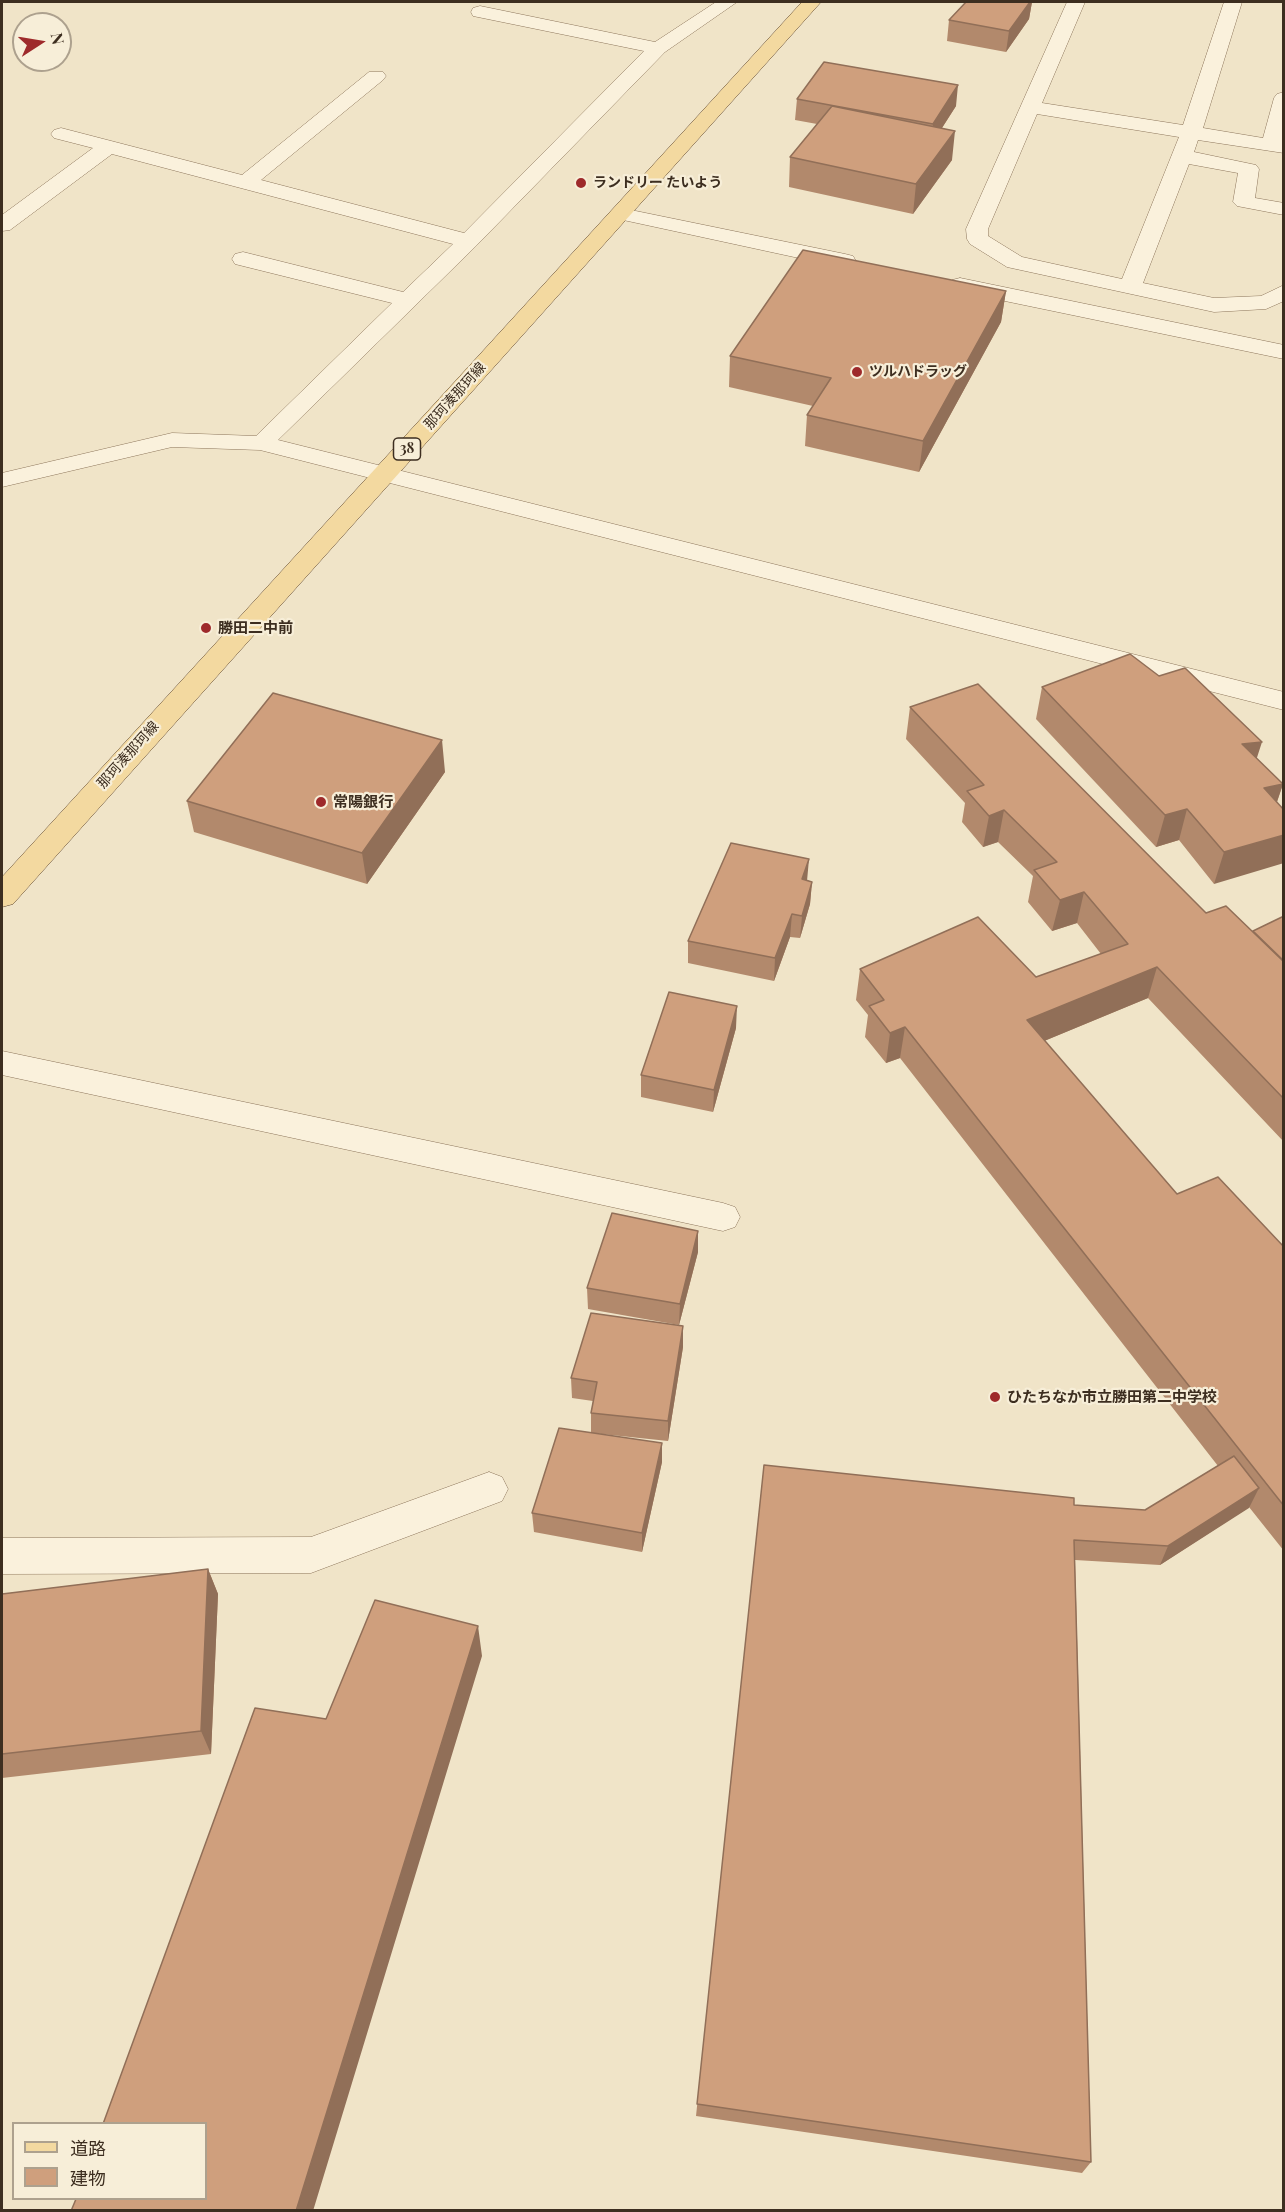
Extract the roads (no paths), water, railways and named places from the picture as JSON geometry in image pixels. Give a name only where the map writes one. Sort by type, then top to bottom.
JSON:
[{"type":"main road","name":"那珂湊那珂線","points":[[2,896],[812,2]]},
{"type":"street","points":[[262,443],[468,241],[658,48],[728,2]]},
{"type":"street","points":[[1076,2],[977,229],[978,239],[1015,262],[1214,305],[1266,302],[1284,292]]},
{"type":"street","points":[[1130,287],[1191,133],[1233,2]]},
{"type":"street","points":[[480,12],[658,48]]},
{"type":"street","points":[[246,183],[376,76]]},
{"type":"street","points":[[1029,107],[1277,146],[1284,98]]},
{"type":"street","points":[[61,134],[468,241]]},
{"type":"street","points":[[2,225],[110,147]]},
{"type":"street","points":[[1182,156],[1249,169],[1244,202],[1284,209]]},
{"type":"street","points":[[621,214],[865,265]]},
{"type":"street","points":[[243,259],[408,300]]},
{"type":"street","points":[[1064,306],[1081,276]]},
{"type":"street","points":[[935,279],[1284,352]]},
{"type":"street","points":[[2,480],[172,440],[262,443],[293,453],[1284,701]]},
{"type":"street","points":[[2,1063],[723,1217]]},
{"type":"street","points":[[2,1556],[310,1555],[489,1489]]},
{"type":"place","name":"ランドリー たいよう","points":[[581,183]]},
{"type":"place","name":"ツルハドラッグ","points":[[857,372]]},
{"type":"place","name":"勝田二中前","points":[[206,628]]},
{"type":"place","name":"常陽銀行","points":[[321,802]]},
{"type":"place","name":"ひたちなか市立勝田第二中学校","points":[[995,1397]]}]
